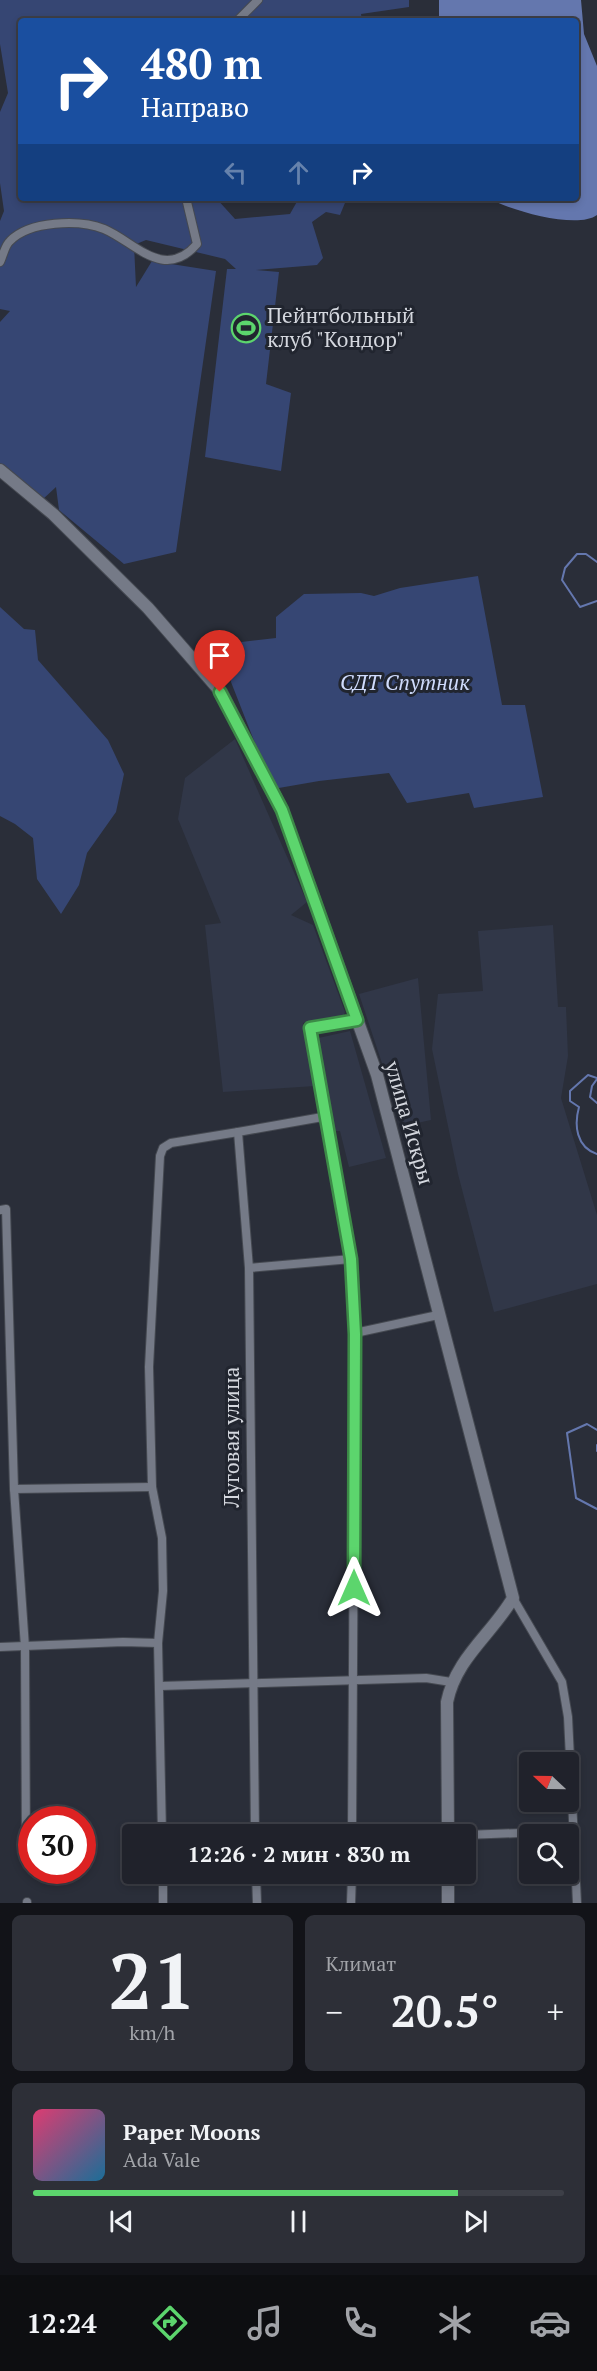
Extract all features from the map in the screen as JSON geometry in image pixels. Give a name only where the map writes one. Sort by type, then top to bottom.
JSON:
[{"type":"main road","name":"улица Искры","points":[[0,470],[53,514],[148,608],[220,692],[282,810],[377,1076],[404,1169],[438,1315],[513,1598]]},
{"type":"main road","points":[[448,1824],[447,1702],[451,1682],[470,1651],[500,1620],[513,1598]]},
{"type":"main road","points":[[448,1884],[448,1903]]},
{"type":"street","points":[[240,18],[258,0]]},
{"type":"street","points":[[0,262],[10,241],[39,226],[69,222],[104,229],[137,251],[163,260],[188,255],[197,244],[187,201]]},
{"type":"street","points":[[352,1824],[355,1334],[351,1259],[328,1116],[310,1028],[357,1020]]},
{"type":"street","points":[[162,1824],[158,1643],[163,1591],[162,1538],[152,1487],[149,1367],[160,1156],[164,1148],[171,1143],[328,1116]]},
{"type":"street","name":"Луговая улица","points":[[238,1132],[249,1268],[255,1824]]},
{"type":"street","points":[[3,1210],[14,1489],[25,1647],[26,1806]]},
{"type":"street","points":[[249,1268],[351,1259]]},
{"type":"street","points":[[355,1334],[438,1315]]},
{"type":"street","points":[[14,1489],[152,1487]]},
{"type":"street","points":[[513,1598],[562,1682],[568,1717],[572,1824]]},
{"type":"street","points":[[0,1647],[123,1642],[158,1643]]},
{"type":"street","points":[[160,1686],[252,1681],[426,1678],[451,1682]]},
{"type":"street","points":[[476,1835],[519,1833]]},
{"type":"street","points":[[163,1884],[163,1903]]},
{"type":"street","points":[[256,1884],[257,1903]]},
{"type":"street","points":[[351,1903],[352,1884]]},
{"type":"street","points":[[576,1884],[577,1903]]},
{"type":"shaded area","points":[[439,0],[581,0],[584,34],[597,66],[597,215],[574,220],[543,217],[494,201],[579,201],[579,18],[439,18]]},
{"type":"shaded area","points":[[235,739],[307,902],[291,915],[313,925],[345,1012],[344,1015],[303,1023],[315,1086],[223,1092],[205,925],[221,923],[178,819],[185,778]]},
{"type":"shaded area","points":[[553,925],[558,1007],[566,1007],[568,1056],[561,1098],[597,1215],[597,1284],[494,1312],[458,1174],[432,1049],[438,994],[483,991],[478,931]]},
{"type":"shaded area","points":[[418,978],[431,1120],[403,1126],[359,994]]},
{"type":"shaded area","points":[[350,1031],[386,1158],[349,1167],[340,1131],[334,1131],[314,1039]]},
{"type":"green space","points":[[0,0],[409,0],[409,7],[361,14],[362,18],[18,18],[18,201],[219,201],[235,219],[290,214],[297,201],[346,201],[340,215],[326,212],[312,222],[323,258],[317,265],[256,270],[279,272],[266,384],[291,393],[281,471],[205,457],[227,269],[236,269],[225,259],[146,240],[134,245],[136,287],[152,261],[216,271],[176,552],[124,564],[59,510],[56,487],[42,500],[0,464],[0,322],[10,311],[0,309],[0,221],[4,211],[0,183],[0,112],[8,93],[0,44]]},
{"type":"green space","name":"СДТ Спутник","points":[[478,576],[502,705],[525,705],[543,797],[474,808],[469,793],[407,803],[389,773],[273,789],[231,682],[233,643],[276,638],[276,617],[304,594],[361,593],[374,596],[400,588]]},
{"type":"green space","points":[[0,607],[24,629],[35,630],[38,660],[108,740],[124,774],[116,812],[87,853],[79,885],[61,914],[37,879],[33,838],[0,816]]},
{"type":"waterway","points":[[597,562],[586,554],[577,554],[565,568],[562,580],[580,607],[597,601]]},
{"type":"waterway","points":[[597,1078],[588,1075],[570,1091],[570,1101],[579,1107],[578,1135],[585,1146],[597,1154]]},
{"type":"waterway","points":[[597,1079],[592,1086],[590,1097],[597,1103]]},
{"type":"waterway","points":[[597,1430],[587,1424],[567,1433],[576,1498],[597,1509]]},
{"type":"waterway","points":[[597,1445],[597,1451]]},
{"type":"place","name":"Пейнтбольный клуб \"Кондор\"","points":[[246,328]]},
{"type":"route","points":[[220,692],[282,810],[357,1020],[310,1028],[328,1116],[351,1259],[355,1334],[354,1588]]}]
